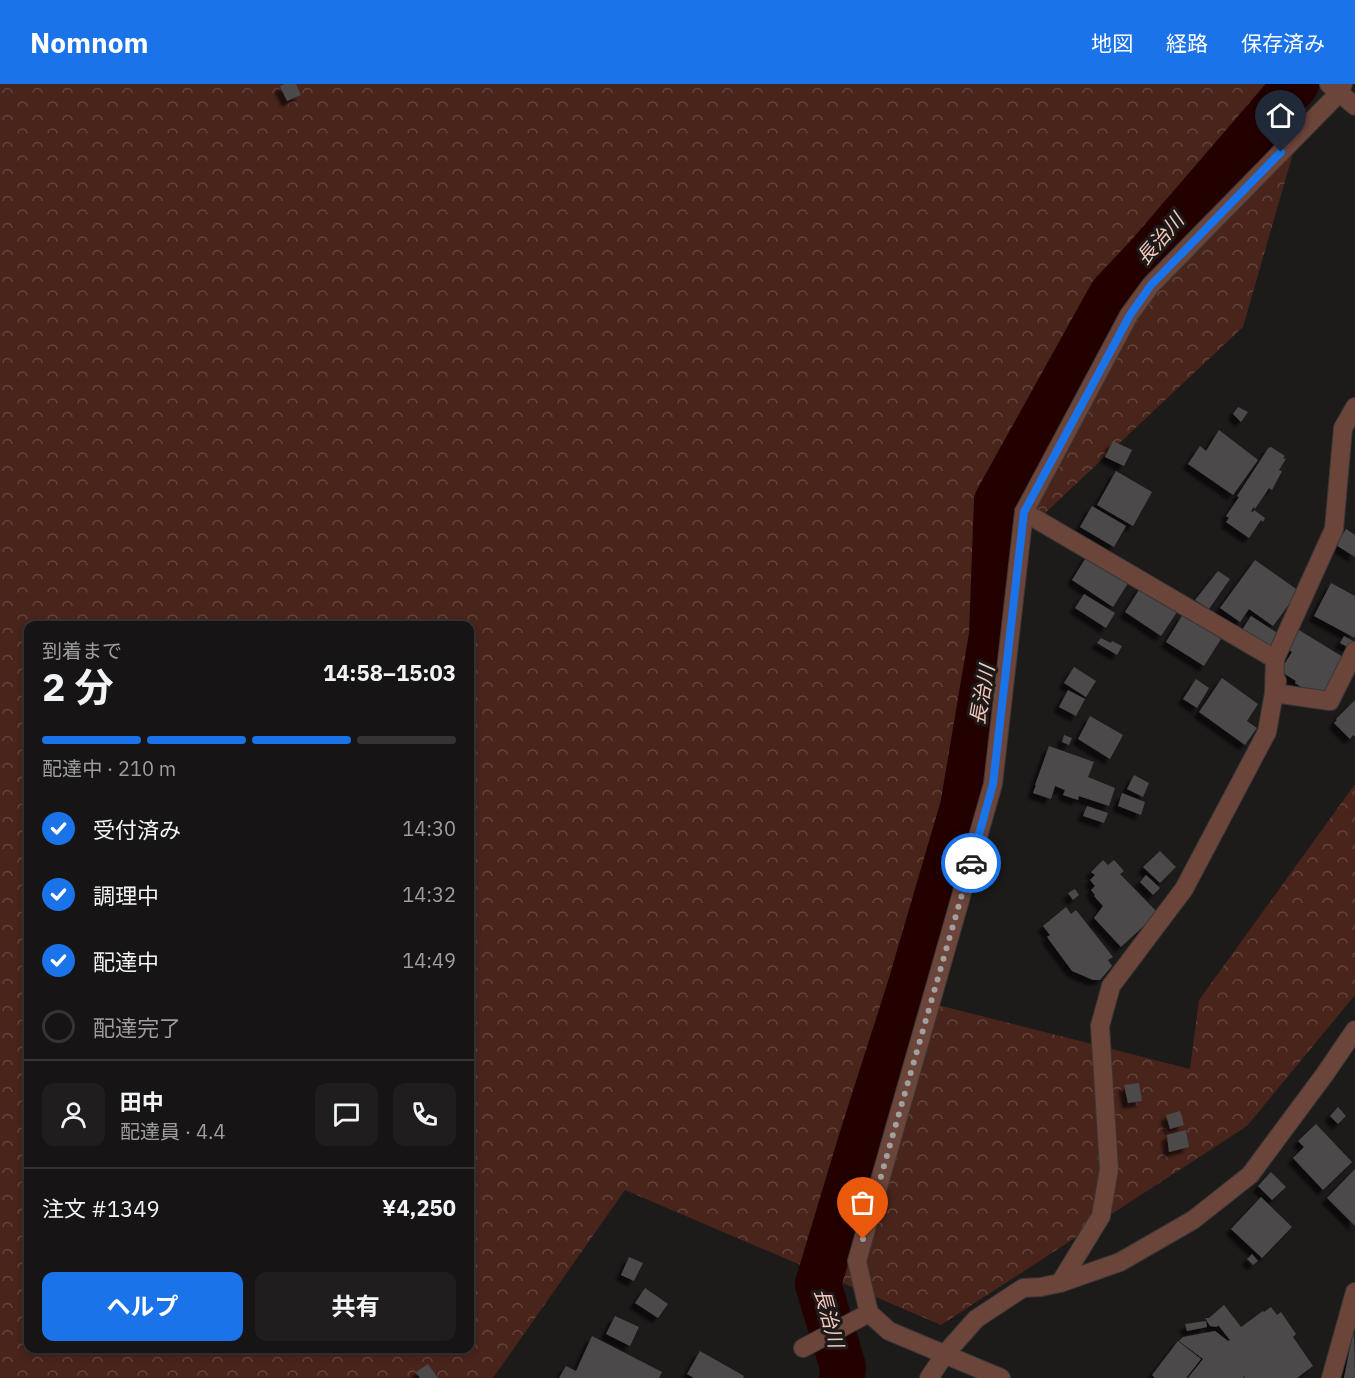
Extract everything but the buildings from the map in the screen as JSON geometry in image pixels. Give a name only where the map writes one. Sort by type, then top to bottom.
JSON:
[{"type":"street","points":[[1001,1378],[889,1331],[869,1313],[857,1261],[993,784],[1024,512],[1130,315],[1151,285],[1337,87],[1355,106]]},
{"type":"street","points":[[1274,693],[1275,659],[1334,529],[1343,428],[1355,407]]},
{"type":"street","points":[[1024,512],[1275,659]]},
{"type":"street","points":[[1060,1284],[1101,1216],[1109,1169],[1100,1026],[1111,986],[1184,889],[1267,732],[1274,693],[1294,615]]},
{"type":"street","points":[[1274,693],[1330,701],[1355,651]]},
{"type":"street","points":[[929,1378],[945,1354],[976,1318],[1023,1288],[1060,1284],[1120,1262],[1193,1220],[1250,1175],[1355,1030]]},
{"type":"street","points":[[1330,1378],[1355,1292]]},
{"type":"street","points":[[803,1348],[869,1313]]},
{"type":"green space","points":[[0,84],[1313,84],[1243,327],[1009,547],[978,626],[926,1002],[1190,1069],[1199,1000],[1355,784],[1355,995],[1247,1126],[941,1325],[625,1190],[493,1378],[0,1378]]},
{"type":"waterway","name":"長治川","points":[[842,1378],[843,1367],[818,1284],[910,988],[963,807],[992,635],[997,501],[1112,294],[1147,257],[1296,84]]},
{"type":"way so far","points":[[863,1239],[971,863]]},
{"type":"route","points":[[971,863],[993,784],[1024,512],[1130,315],[1151,285],[1281,152]]}]
